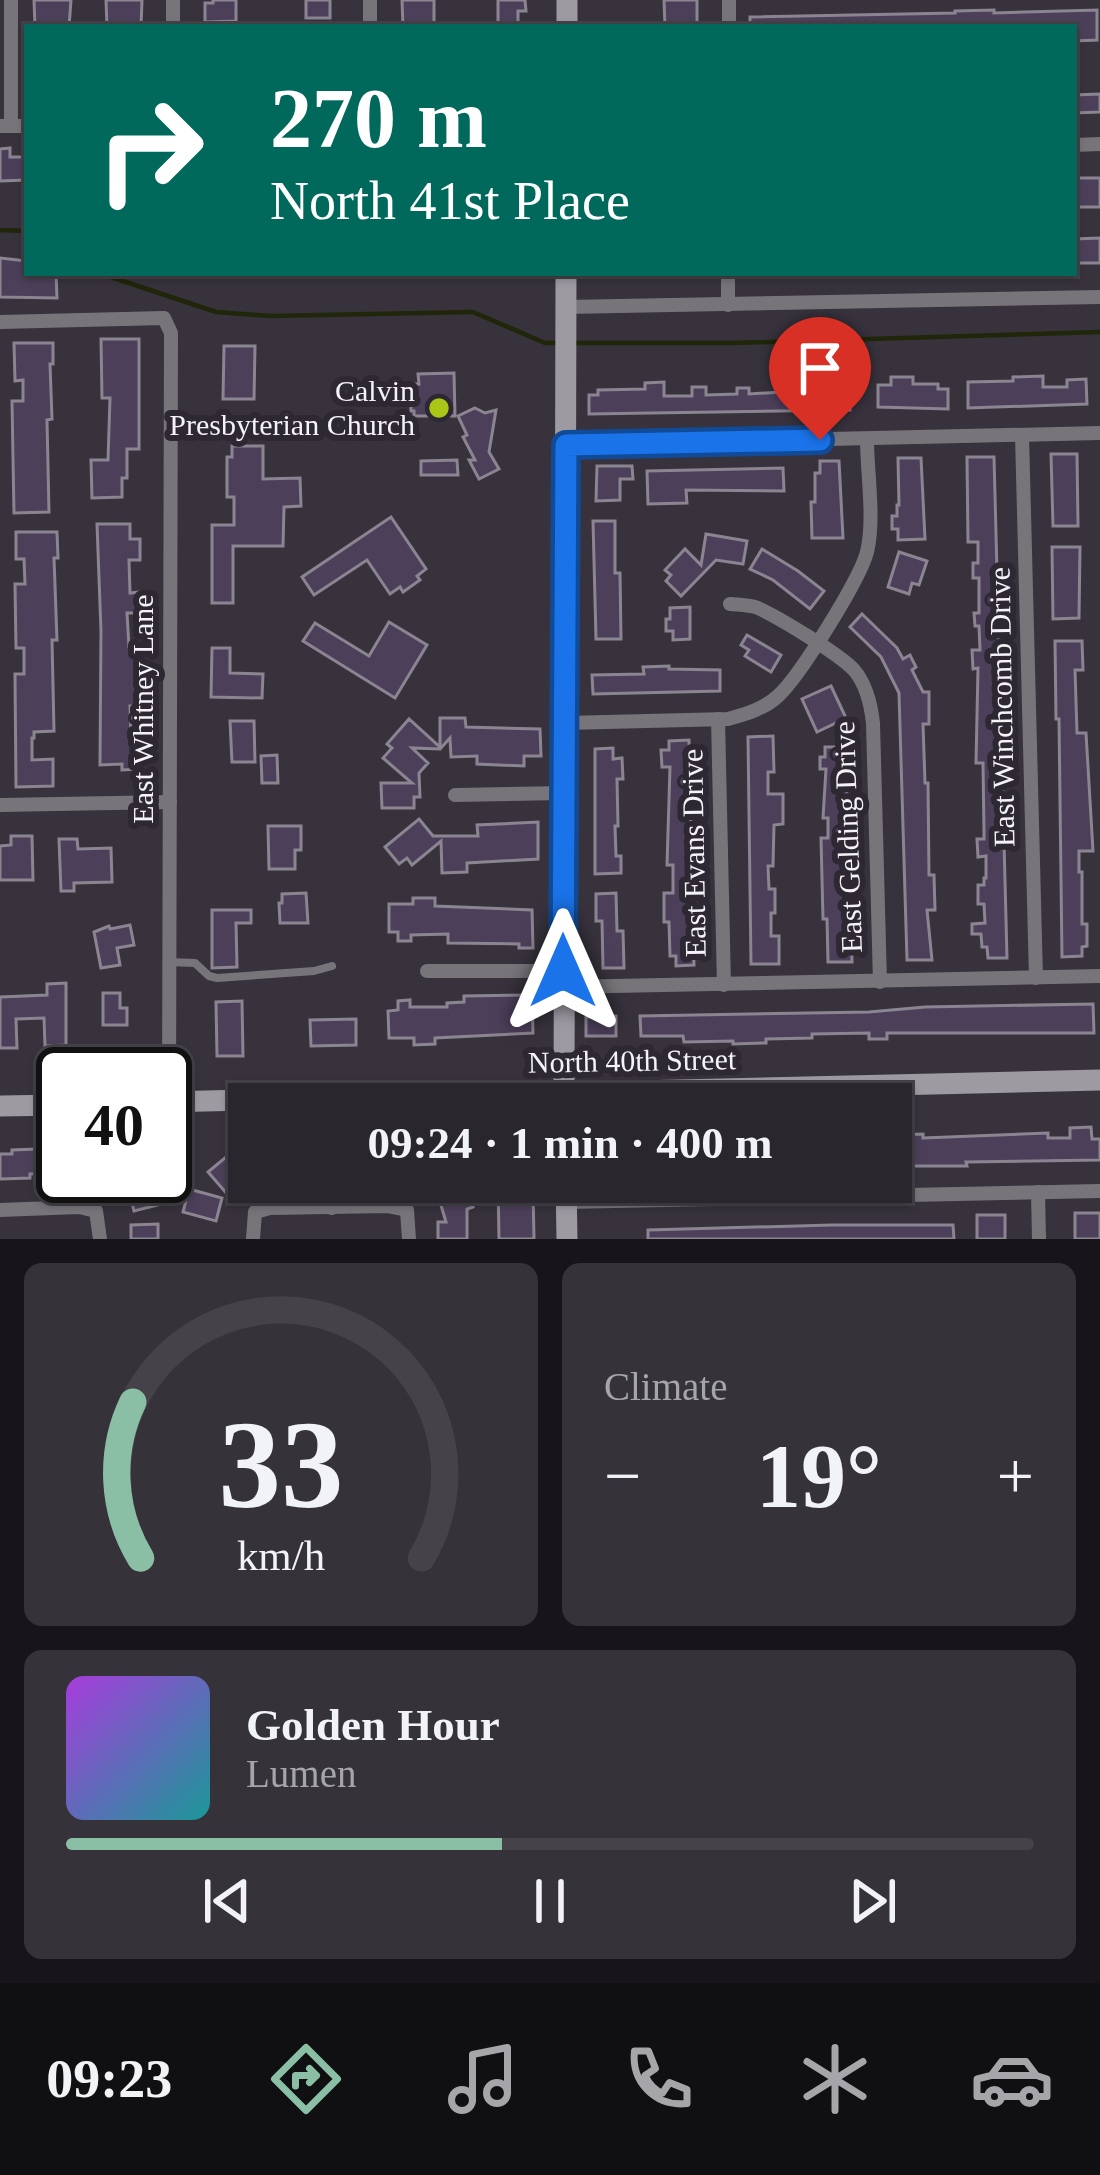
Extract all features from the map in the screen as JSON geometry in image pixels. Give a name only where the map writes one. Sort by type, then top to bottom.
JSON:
[{"type":"main road","points":[[564,1083],[566,276]]},
{"type":"main road","name":"North 40th Street","points":[[912,1086],[1100,1080]]},
{"type":"main road","name":"North 40th Street","points":[[192,1102],[228,1102]]},
{"type":"main road","points":[[0,1106],[36,1105]]},
{"type":"main road","points":[[566,1203],[567,1239]]},
{"type":"street","points":[[11,0],[12,126]]},
{"type":"street","points":[[728,276],[728,305]]},
{"type":"street","points":[[566,314],[728,305],[1100,297]]},
{"type":"street","name":"East Whitney Lane","points":[[0,322],[164,318],[171,333],[167,1047]]},
{"type":"street","points":[[566,445],[1100,434]]},
{"type":"street","name":"East Winchcomb Drive","points":[[1022,435],[1036,978]]},
{"type":"street","points":[[565,723],[718,719],[745,715],[774,700],[817,644],[867,550],[867,439]]},
{"type":"street","name":"East Gelding Drive","points":[[730,604],[754,606],[817,644],[855,671],[871,703],[880,982]]},
{"type":"street","name":"East Evans Drive","points":[[718,719],[724,985]]},
{"type":"street","points":[[455,795],[564,793]]},
{"type":"street","points":[[0,806],[170,802]]},
{"type":"street","points":[[427,971],[724,985],[1100,976]]},
{"type":"street","points":[[912,1192],[1100,1191]]},
{"type":"street","points":[[1038,1192],[1040,1239]]},
{"type":"street","points":[[332,1203],[332,1208]]},
{"type":"street","points":[[253,1239],[255,1212],[270,1208],[387,1206],[407,1210],[410,1239]]},
{"type":"street","points":[[0,1210],[96,1211],[100,1239]]},
{"type":"lane","points":[[168,962],[194,963],[217,978],[332,966]]},
{"type":"building","points":[[34,0],[71,0],[69,24],[35,24]]},
{"type":"building","points":[[106,0],[142,0],[141,24],[107,24]]},
{"type":"building","points":[[236,0],[236,21],[205,22],[205,3]]},
{"type":"building","points":[[306,0],[330,0],[330,18],[306,18]]},
{"type":"building","points":[[402,0],[434,0],[434,24],[403,24]]},
{"type":"building","points":[[498,0],[525,0],[526,11],[518,11],[518,24],[498,24]]},
{"type":"building","points":[[664,0],[697,0],[697,24],[665,24]]},
{"type":"building","points":[[1097,10],[1097,40],[1077,41],[1077,24],[750,24],[750,17]]},
{"type":"building","points":[[1100,94],[1100,112],[1077,113],[1077,95]]},
{"type":"building","points":[[10,148],[10,157],[24,157],[24,180],[0,181],[0,149]]},
{"type":"building","points":[[1077,178],[1100,178],[1100,207],[1077,207]]},
{"type":"building","points":[[1100,238],[1100,263],[1077,263],[1077,239]]},
{"type":"building","points":[[0,258],[24,261],[24,276],[56,276],[57,298],[0,297]]},
{"type":"building","points":[[101,339],[139,339],[139,449],[127,449],[122,497],[92,498],[91,460],[108,460],[110,398],[102,398]]},
{"type":"building","points":[[14,343],[53,343],[52,419],[47,420],[49,512],[14,513],[12,401],[23,401],[23,380],[15,381]]},
{"type":"building","points":[[224,346],[255,346],[254,399],[223,399]]},
{"type":"building","points":[[454,373],[455,416],[414,416],[412,384],[419,384],[418,374]]},
{"type":"building","points":[[1043,376],[1043,387],[1067,387],[1067,380],[1086,379],[1087,404],[968,408],[968,382]]},
{"type":"building","points":[[891,377],[913,377],[913,384],[948,389],[948,409],[878,407],[878,385],[891,385]]},
{"type":"building","points":[[664,382],[664,396],[692,396],[692,387],[706,387],[706,395],[737,394],[737,388],[749,388],[749,394],[782,392],[781,382],[800,382],[800,393],[826,393],[826,386],[840,386],[840,392],[850,392],[850,410],[589,414],[589,395],[598,395],[598,390],[645,389],[645,383]]},
{"type":"building","points":[[475,408],[485,413],[496,410],[489,452],[499,469],[479,479],[458,416]]},
{"type":"building","points":[[232,446],[263,446],[263,479],[300,478],[301,506],[284,507],[283,546],[233,546],[233,603],[212,603],[212,525],[234,525],[234,497],[227,497],[227,457],[232,457]]},
{"type":"building","points":[[1051,454],[1077,454],[1078,526],[1053,526]]},
{"type":"building","points":[[967,457],[994,457],[1007,958],[988,958],[981,934],[972,934],[972,924],[985,923],[978,885],[984,885],[986,878],[986,856],[978,857],[977,839],[984,839],[983,763],[976,763],[978,668],[973,669],[972,650],[980,650],[974,613],[979,613],[979,578],[973,578],[978,542],[968,542]]},
{"type":"building","points":[[898,458],[921,458],[925,539],[898,540],[898,529],[892,529],[892,516],[897,516],[899,505]]},
{"type":"building","points":[[457,460],[458,475],[421,475],[421,461]]},
{"type":"building","points":[[820,461],[839,461],[843,538],[812,538],[811,502],[815,502]]},
{"type":"building","points":[[597,466],[632,466],[633,479],[620,479],[620,500],[596,501]]},
{"type":"building","points":[[783,468],[784,491],[686,490],[687,503],[648,504],[647,471]]},
{"type":"building","points":[[391,517],[426,569],[417,576],[420,580],[403,592],[400,587],[390,594],[367,560],[314,595],[302,577]]},
{"type":"building","points":[[593,521],[615,521],[621,639],[596,639]]},
{"type":"building","points":[[97,524],[130,524],[130,539],[140,539],[140,560],[129,560],[130,593],[140,592],[140,613],[127,613],[129,647],[138,647],[140,706],[130,706],[131,736],[139,736],[140,769],[100,765]]},
{"type":"building","points":[[16,532],[57,532],[54,731],[34,732],[32,738],[32,760],[53,759],[53,786],[16,787],[15,674],[24,674],[24,648],[16,648],[15,584],[25,584],[24,559],[16,559]]},
{"type":"building","points":[[706,534],[747,541],[743,564],[716,560],[681,596],[666,581],[671,575],[665,570],[685,549],[701,565]]},
{"type":"building","points":[[1052,547],[1080,547],[1079,618],[1053,619]]},
{"type":"building","points":[[762,549],[824,591],[810,609],[773,580],[750,569]]},
{"type":"building","points":[[899,552],[927,561],[919,585],[912,583],[909,594],[888,587]]},
{"type":"building","points":[[690,607],[690,639],[673,640],[673,631],[666,631],[670,608]]},
{"type":"building","points":[[862,614],[903,659],[910,655],[923,692],[929,692],[929,724],[923,724],[929,875],[934,875],[935,910],[927,910],[932,960],[907,960],[899,693],[881,657],[850,627]]},
{"type":"building","points":[[389,622],[427,645],[395,698],[303,641],[315,623],[369,656]]},
{"type":"building","points":[[747,635],[781,655],[771,672],[745,656],[749,650],[741,645]]},
{"type":"building","points":[[1055,641],[1082,641],[1083,670],[1075,670],[1077,733],[1086,733],[1093,851],[1079,851],[1082,924],[1087,924],[1082,956],[1062,957]]},
{"type":"building","points":[[212,648],[230,648],[230,673],[263,674],[262,698],[211,697]]},
{"type":"building","points":[[643,667],[720,670],[720,691],[593,694],[592,675],[644,674]]},
{"type":"building","points":[[831,686],[846,718],[817,732],[802,699]]},
{"type":"building","points":[[440,718],[465,718],[466,727],[540,729],[541,756],[524,756],[524,766],[477,764],[477,756],[451,757],[450,738],[440,749],[412,748],[428,763],[419,773],[420,797],[414,797],[414,808],[382,808],[381,783],[412,783],[383,758],[392,748],[387,744],[409,719],[440,747]]},
{"type":"building","points":[[230,721],[254,721],[255,762],[232,762]]},
{"type":"building","points":[[773,736],[774,772],[768,772],[768,794],[783,794],[783,824],[774,825],[773,866],[768,866],[769,889],[775,889],[771,936],[779,936],[779,964],[751,964],[748,737]]},
{"type":"building","points":[[689,740],[694,965],[676,966],[676,956],[670,956],[669,922],[664,922],[664,893],[673,893],[673,865],[667,865],[670,767],[662,767],[661,750],[669,750],[669,741]]},
{"type":"building","points":[[825,747],[846,747],[852,962],[828,962],[821,838],[828,838],[828,818],[823,818],[826,769],[820,769]]},
{"type":"building","points":[[613,748],[613,759],[622,758],[615,826],[621,873],[595,874],[595,749]]},
{"type":"building","points":[[277,755],[278,783],[262,783],[261,756]]},
{"type":"building","points":[[419,819],[433,836],[478,836],[477,825],[538,822],[538,859],[467,863],[467,872],[442,873],[441,841],[412,865],[407,858],[399,864],[385,847]]},
{"type":"building","points":[[268,826],[301,826],[295,869],[269,869]]},
{"type":"building","points":[[11,836],[32,836],[33,880],[0,880],[0,846],[11,845]]},
{"type":"building","points":[[59,839],[77,839],[78,849],[111,848],[112,882],[74,883],[74,891],[61,891]]},
{"type":"building","points":[[306,893],[308,923],[280,923],[282,894]]},
{"type":"building","points":[[616,893],[624,968],[603,968],[596,894]]},
{"type":"building","points":[[413,898],[435,898],[435,906],[532,910],[533,948],[448,943],[448,934],[411,935],[411,941],[398,941],[398,932],[389,932],[389,904],[413,904]]},
{"type":"building","points":[[212,910],[251,910],[251,923],[236,923],[237,967],[212,968]]},
{"type":"building","points":[[130,925],[134,945],[117,948],[120,965],[101,968],[94,932]]},
{"type":"building","points":[[66,983],[66,1045],[45,1046],[44,1018],[16,1019],[17,1048],[0,1048],[0,997],[47,995],[47,984]]},
{"type":"building","points":[[103,993],[120,993],[120,1008],[127,1008],[127,1025],[103,1025]]},
{"type":"building","points":[[532,995],[533,1033],[435,1038],[435,1044],[414,1045],[414,1038],[389,1038],[388,1011],[398,1010],[398,1001],[410,1000],[410,1007],[447,1007],[447,1003],[464,1002],[464,996]]},
{"type":"building","points":[[242,1001],[243,1056],[217,1056],[216,1002]]},
{"type":"building","points":[[1093,1004],[1094,1033],[887,1033],[887,1039],[869,1039],[869,1033],[812,1034],[812,1038],[733,1044],[684,1042],[683,1036],[641,1036],[640,1016],[869,1012]]},
{"type":"building","points":[[616,1016],[616,1036],[586,1036],[586,1017]]},
{"type":"building","points":[[356,1019],[356,1045],[311,1046],[310,1020]]},
{"type":"building","points":[[1091,1127],[1092,1139],[1100,1139],[1100,1160],[912,1166],[912,1134],[923,1134],[923,1138],[1048,1133],[1048,1138],[1070,1138],[1070,1128]]},
{"type":"building","points":[[36,1149],[36,1174],[0,1179],[0,1154],[12,1154],[12,1150]]},
{"type":"building","points":[[226,1157],[228,1195],[208,1172]]},
{"type":"building","points":[[192,1190],[222,1198],[216,1221],[183,1212],[185,1203],[192,1203]]},
{"type":"building","points":[[132,1203],[162,1203],[162,1204],[134,1211]]},
{"type":"building","points":[[440,1203],[472,1203],[467,1209],[467,1239],[438,1239],[438,1222],[446,1222]]},
{"type":"building","points":[[498,1203],[533,1203],[534,1239],[499,1239]]},
{"type":"building","points":[[1075,1213],[1100,1213],[1100,1239],[1075,1239]]},
{"type":"building","points":[[977,1215],[1005,1215],[1005,1239],[977,1239]]},
{"type":"building","points":[[158,1224],[158,1239],[131,1239],[131,1225]]},
{"type":"building","points":[[953,1225],[954,1239],[648,1239],[648,1230]]},
{"type":"waterway","points":[[0,230],[24,231]]},
{"type":"waterway","points":[[108,276],[216,312],[271,316],[473,312],[545,343],[560,343]]},
{"type":"waterway","points":[[571,343],[1100,332]]},
{"type":"place","name":"Calvin Presbyterian Church","points":[[439,408]]},
{"type":"route","points":[[563,971],[566,445],[820,440]]}]
